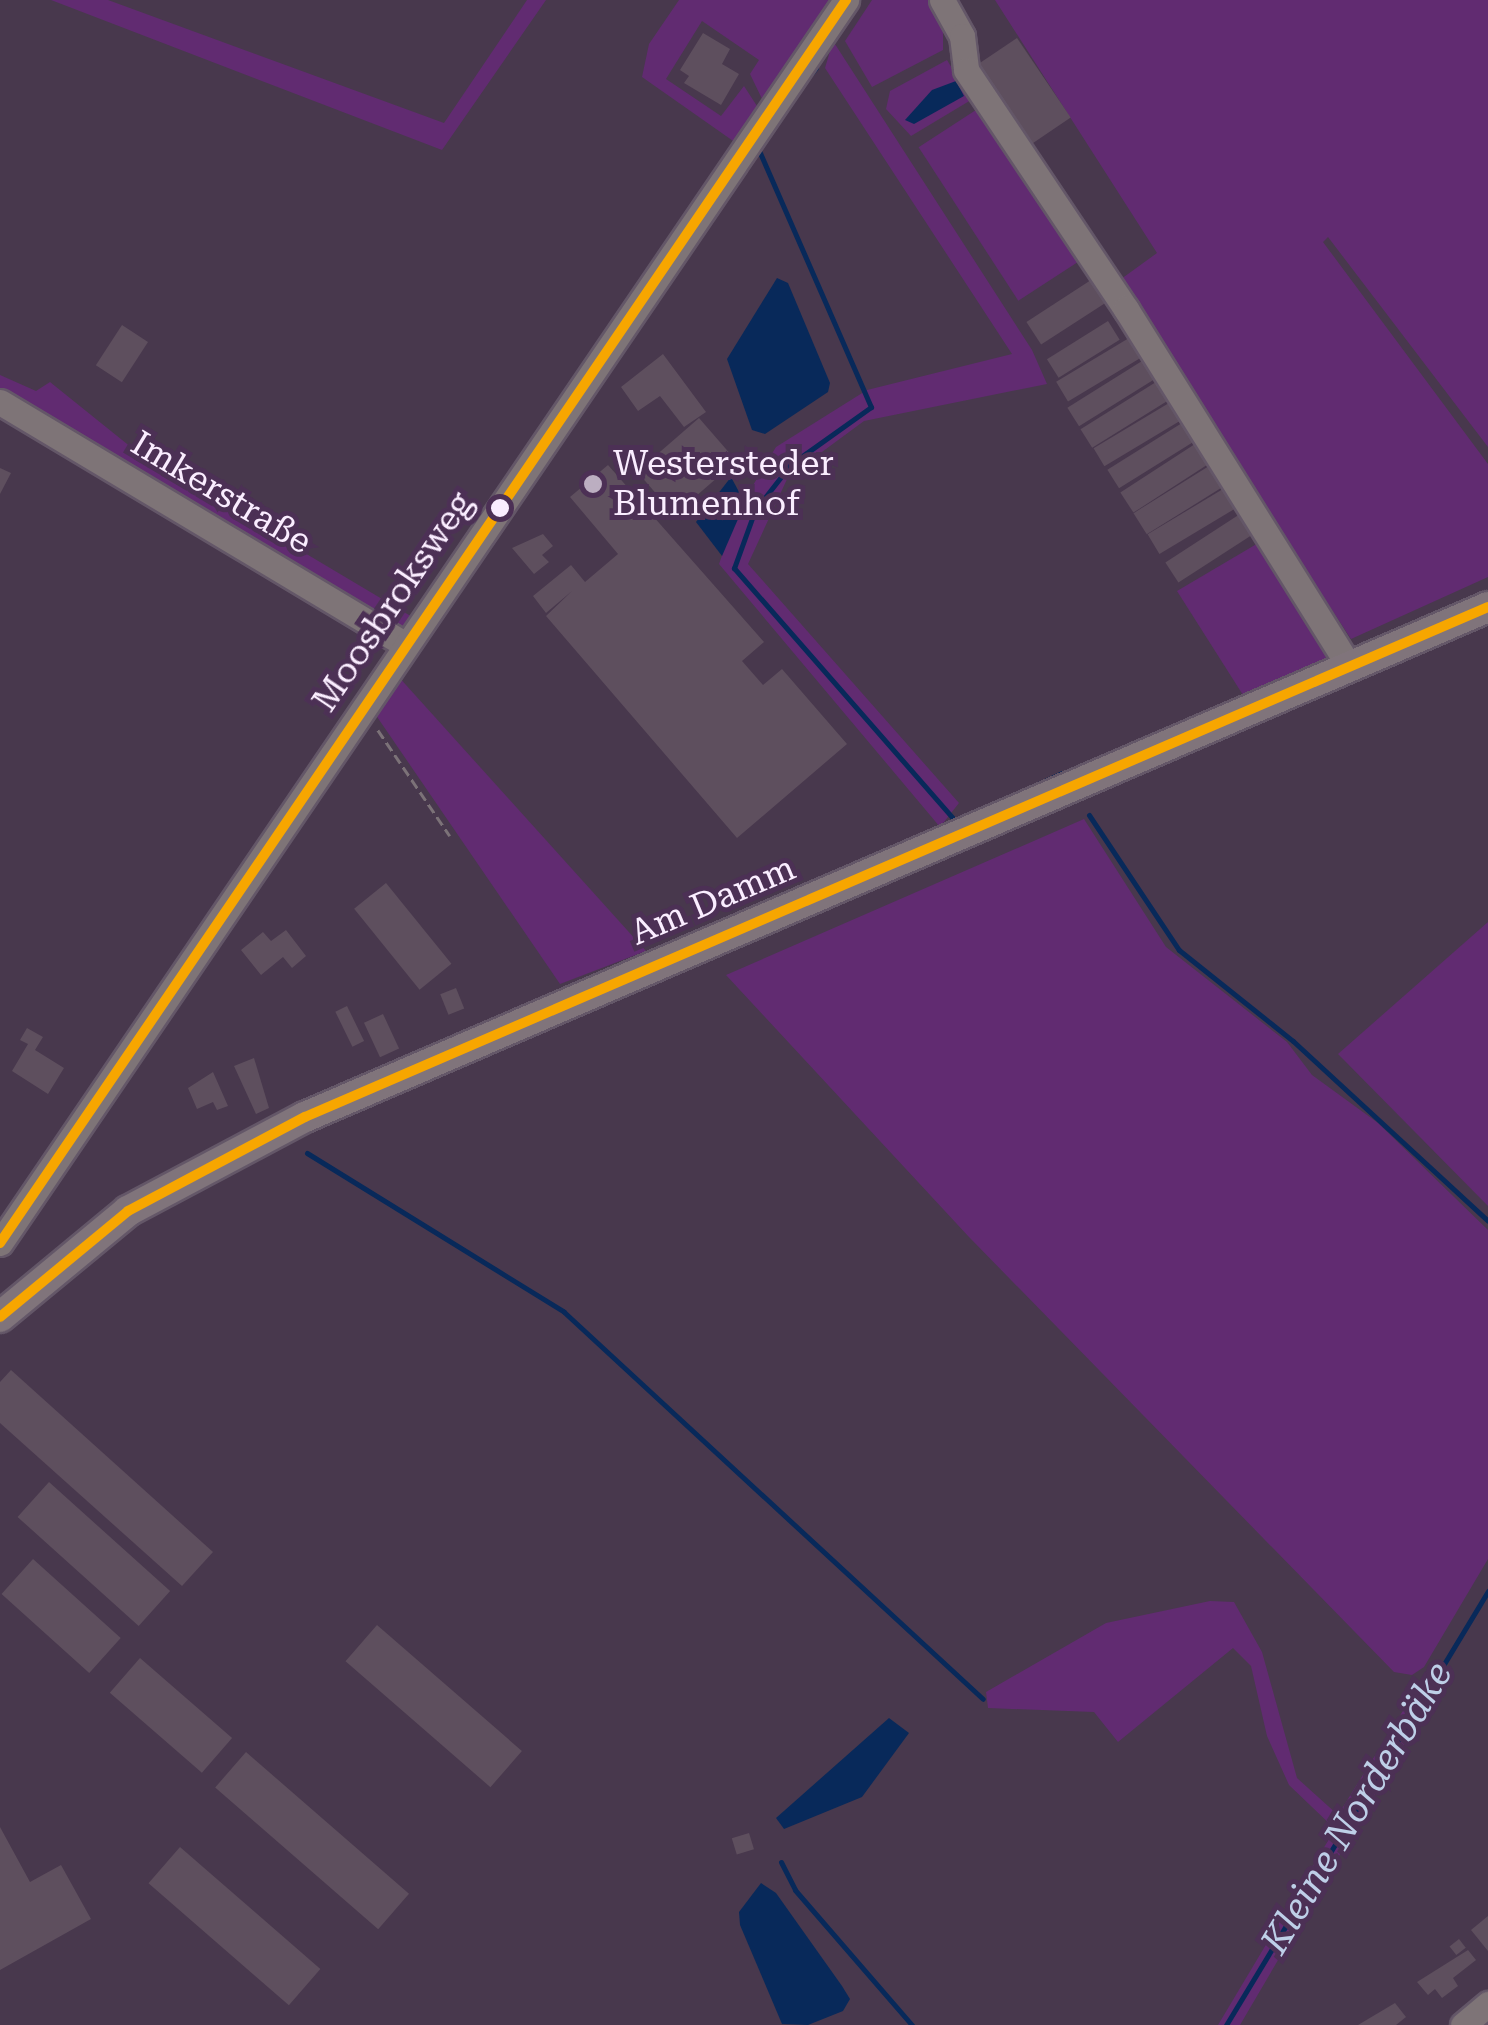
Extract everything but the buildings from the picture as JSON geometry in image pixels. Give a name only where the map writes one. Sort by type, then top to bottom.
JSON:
[{"type":"main road","name":"Am Damm","points":[[3,1308],[128,1211],[290,1124],[1488,607]]},
{"type":"street","name":"Moosbroksweg","points":[[0,1244],[846,0]]},
{"type":"street","points":[[942,0],[962,36],[966,70],[1126,309],[1350,668]]},
{"type":"street","name":"Imkerstraße","points":[[0,402],[406,645]]},
{"type":"street","points":[[1463,2025],[1488,2004]]},
{"type":"path","points":[[364,708],[450,836]]},
{"type":"shaded area","points":[[51,0],[108,0],[444,123],[527,0],[546,0],[442,150]]},
{"type":"shaded area","points":[[679,0],[830,0],[764,103],[750,74],[759,60],[702,21],[666,79],[721,116],[744,86],[757,106],[736,143],[642,77],[649,44]]},
{"type":"shaded area","points":[[872,0],[928,0],[943,25],[943,50],[872,87],[845,41]]},
{"type":"shaded area","points":[[995,0],[1488,0],[1488,447],[1328,237],[1323,242],[1488,464],[1488,577],[1351,639],[1117,282],[1157,253]]},
{"type":"shaded area","points":[[833,41],[1032,350],[1047,384],[864,421],[788,477],[748,564],[959,803],[940,827],[719,564],[738,510],[776,447],[867,390],[1012,354],[825,68]]},
{"type":"shaded area","points":[[947,60],[971,100],[911,136],[886,109],[890,91]]},
{"type":"shaded area","points":[[979,108],[1079,261],[1018,301],[919,147]]},
{"type":"shaded area","points":[[0,375],[36,391],[50,382],[142,456],[414,618],[382,649],[55,445],[0,395]]},
{"type":"shaded area","points":[[1260,542],[1337,658],[1243,695],[1177,591]]},
{"type":"shaded area","points":[[397,675],[646,951],[560,984],[371,708]]},
{"type":"shaded area","points":[[1084,819],[1166,947],[1287,1042],[1312,1075],[1378,1123],[1488,1230],[1488,1559],[1424,1667],[1412,1675],[1394,1672],[969,1237],[726,975]]},
{"type":"shaded area","points":[[1488,922],[1488,1206],[1338,1054]]},
{"type":"shaded area","points":[[1210,1601],[1234,1602],[1262,1652],[1297,1778],[1338,1815],[1409,1701],[1426,1708],[1240,2025],[1218,2025],[1335,1829],[1289,1785],[1267,1736],[1251,1666],[1233,1648],[1118,1742],[1094,1712],[988,1708],[986,1692],[1106,1623]]},
{"type":"water","points":[[956,81],[964,96],[914,124],[905,120],[932,90]]},
{"type":"water","points":[[777,278],[788,283],[830,383],[828,392],[765,434],[752,430],[727,359]]},
{"type":"water","points":[[731,477],[745,503],[722,556],[696,522]]},
{"type":"water","points":[[889,1718],[909,1733],[862,1797],[784,1829],[776,1818]]},
{"type":"water","points":[[761,1883],[776,1893],[842,1986],[850,1999],[843,2011],[808,2025],[782,2024],[740,1925],[739,1912]]},
{"type":"waterway","points":[[805,81],[816,68]]},
{"type":"waterway","points":[[757,146],[871,407],[791,464],[755,510],[734,568],[956,822]]},
{"type":"waterway","points":[[1021,792],[1062,773]]},
{"type":"waterway","points":[[1089,815],[1179,950],[1293,1041],[1488,1221]]},
{"type":"waterway","points":[[307,1153],[564,1312],[983,1699]]},
{"type":"waterway","name":"Kleine Norderbäke","points":[[1226,2025],[1488,1591]]},
{"type":"waterway","points":[[781,1862],[795,1890],[912,2025]]},
{"type":"transit line","points":[[0,1243],[846,0]]},
{"type":"transit line","points":[[0,1317],[128,1211],[305,1117],[1488,607]]},
{"type":"place","name":"Westersteder Blumenhof","points":[[593,484]]}]
